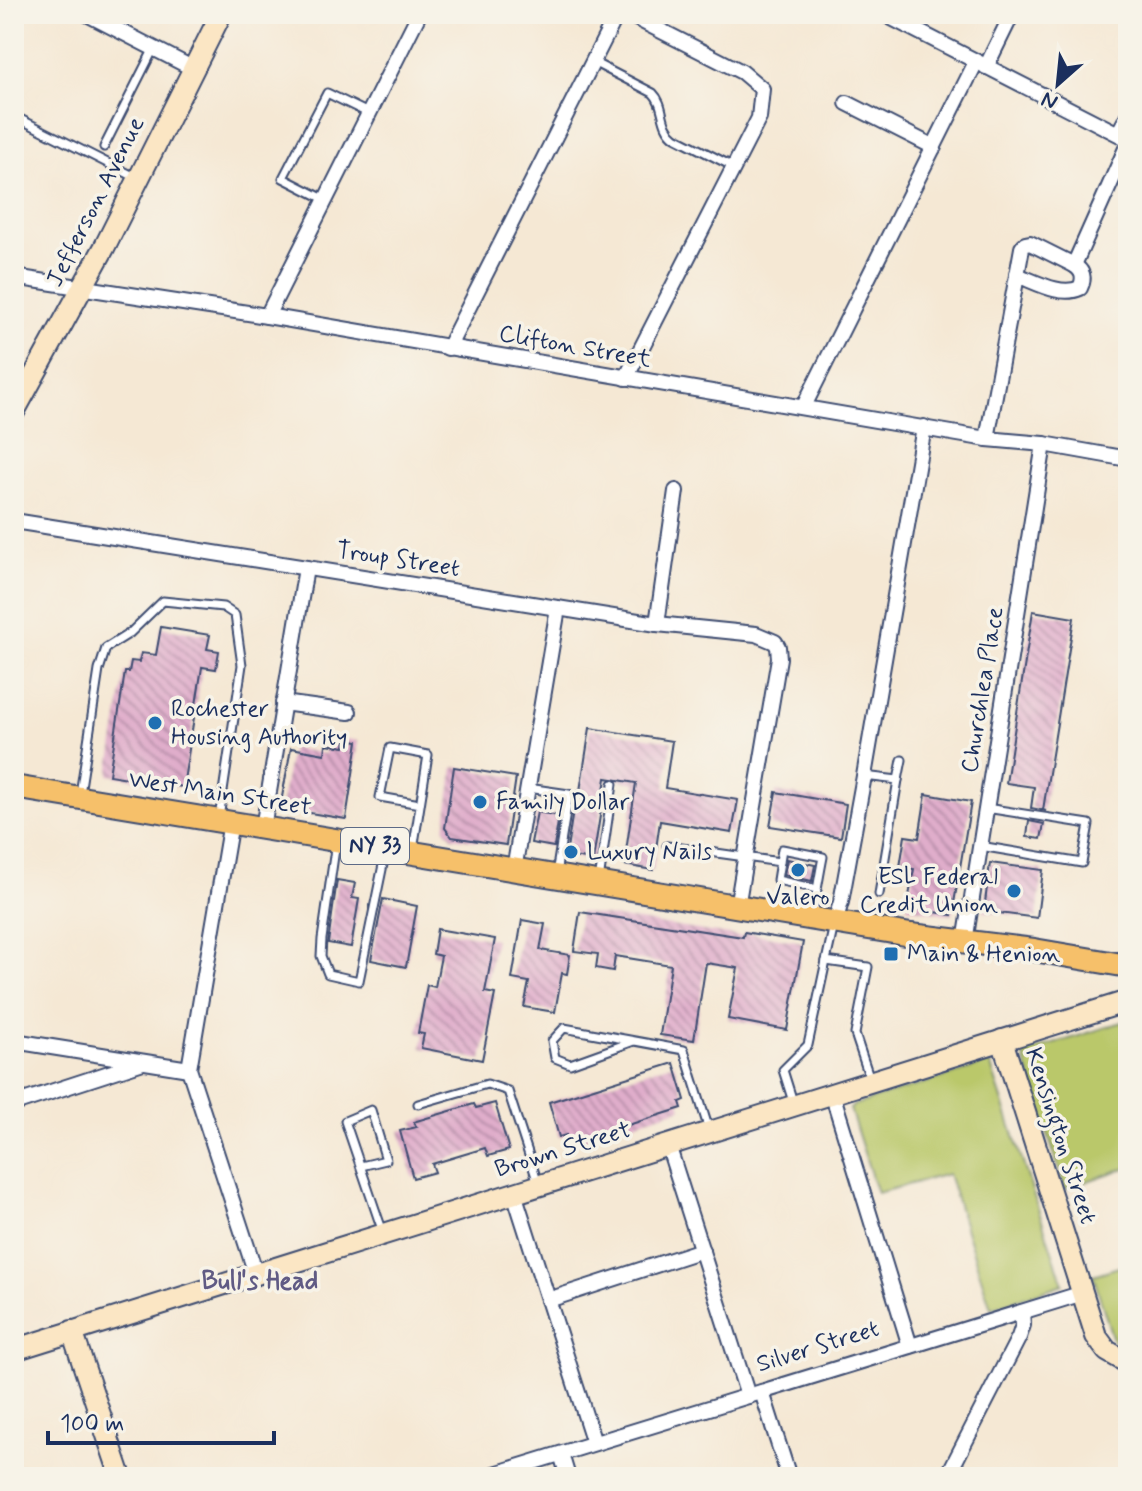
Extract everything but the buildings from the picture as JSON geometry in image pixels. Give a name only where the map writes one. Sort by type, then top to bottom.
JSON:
[{"type":"main road","name":"Jefferson Avenue","points":[[14,412],[82,289],[221,14]]},
{"type":"main road","name":"West Main Street","points":[[14,787],[737,907],[1128,966]]},
{"type":"main road","name":"Brown Street","points":[[14,1350],[1128,1001]]},
{"type":"main road","name":"Kensington Street","points":[[1002,1040],[1083,1293]]},
{"type":"main road","points":[[1083,1293],[1098,1340],[1107,1351],[1128,1363]]},
{"type":"main road","points":[[72,1331],[121,1477]]},
{"type":"street","points":[[87,14],[194,69]]},
{"type":"street","points":[[267,316],[419,14]]},
{"type":"street","points":[[448,348],[617,14]]},
{"type":"street","points":[[626,378],[759,118],[762,89],[742,72],[628,14]]},
{"type":"street","points":[[884,14],[1124,138],[1074,265]]},
{"type":"street","points":[[804,406],[934,147],[1012,14]]},
{"type":"street","points":[[847,103],[934,147]]},
{"type":"street","points":[[987,439],[1017,275],[1025,244],[1030,243],[1074,265],[1079,269],[1083,282],[1080,288],[1073,291],[1050,287],[1017,275]]},
{"type":"street","name":"Clifton Street","points":[[14,277],[267,316],[987,439],[1044,444],[1128,459]]},
{"type":"street","points":[[835,922],[864,776],[924,427]]},
{"type":"street","name":"Churchlea Place","points":[[965,942],[1044,444]]},
{"type":"street","points":[[657,624],[676,491]]},
{"type":"street","name":"Troup Street","points":[[14,521],[657,624],[756,634],[775,642],[779,658],[745,857]]},
{"type":"street","points":[[263,828],[306,568]]},
{"type":"street","points":[[514,870],[558,608]]},
{"type":"street","points":[[283,703],[349,712]]},
{"type":"street","points":[[225,821],[189,1069],[256,1274]]},
{"type":"street","points":[[737,907],[745,857]]},
{"type":"street","points":[[14,1041],[189,1069]]},
{"type":"street","points":[[14,1104],[146,1061]]},
{"type":"street","points":[[832,1093],[910,1346]]},
{"type":"street","points":[[668,1145],[702,1250],[789,1477]]},
{"type":"street","points":[[514,1193],[594,1443]]},
{"type":"street","points":[[548,1300],[702,1250]]},
{"type":"street","name":"Silver Street","points":[[485,1477],[1083,1293]]},
{"type":"street","points":[[947,1477],[1019,1337],[1023,1325],[1022,1312]]},
{"type":"street","points":[[561,1454],[568,1477]]},
{"type":"lane","points":[[104,147],[154,48]]},
{"type":"lane","points":[[593,62],[653,93],[661,101],[661,112],[668,132],[734,167]]},
{"type":"lane","points":[[326,200],[283,178],[327,93],[369,114]]},
{"type":"lane","points":[[1124,138],[1128,108]]},
{"type":"lane","points":[[14,116],[139,179]]},
{"type":"lane","points":[[80,798],[99,670],[106,648],[130,633],[163,601],[223,607],[235,615],[242,665],[225,821]]},
{"type":"lane","points":[[412,852],[420,804],[428,755],[390,748],[380,797],[420,804]]},
{"type":"lane","points":[[879,894],[902,760]]},
{"type":"lane","points":[[864,776],[898,780]]},
{"type":"lane","points":[[599,884],[613,784]]},
{"type":"lane","points":[[528,788],[569,794],[555,876]]},
{"type":"lane","points":[[980,846],[1082,863],[1089,824],[986,808]]},
{"type":"lane","points":[[336,840],[321,956],[328,974],[359,981],[386,848]]},
{"type":"lane","points":[[667,846],[780,862]]},
{"type":"lane","points":[[812,919],[823,857],[782,849],[777,880],[817,889]]},
{"type":"lane","points":[[794,1105],[783,1070],[808,1045],[835,922]]},
{"type":"lane","points":[[826,961],[868,967],[855,1034],[871,1081]]},
{"type":"lane","points":[[634,1041],[570,1064],[555,1058],[552,1041],[564,1028],[684,1050],[710,1132]]},
{"type":"lane","points":[[418,1104],[487,1084],[508,1091],[539,1185]]},
{"type":"lane","points":[[361,1166],[386,1160],[371,1110],[345,1121],[384,1234]]},
{"type":"green space","points":[[1128,1020],[1128,1167],[1065,1189],[1023,1054]]},
{"type":"green space","points":[[990,1063],[1063,1284],[991,1308],[948,1174],[877,1193],[850,1109],[854,1105]]},
{"type":"green space","points":[[1128,1264],[1128,1351],[1114,1343],[1093,1275]]},
{"type":"place","name":"Rochester Housing Authority","points":[[155,723]]},
{"type":"place","name":"Family Dollar","points":[[480,802]]},
{"type":"place","name":"Luxury Nails","points":[[571,852]]},
{"type":"place","name":"Valero","points":[[798,870]]},
{"type":"place","name":"ESL Federal Credit Union","points":[[1014,891]]},
{"type":"place","name":"Main & Henion","points":[[891,954]]},
{"type":"district","name":"Bull's Head","points":[[260,1282]]}]
